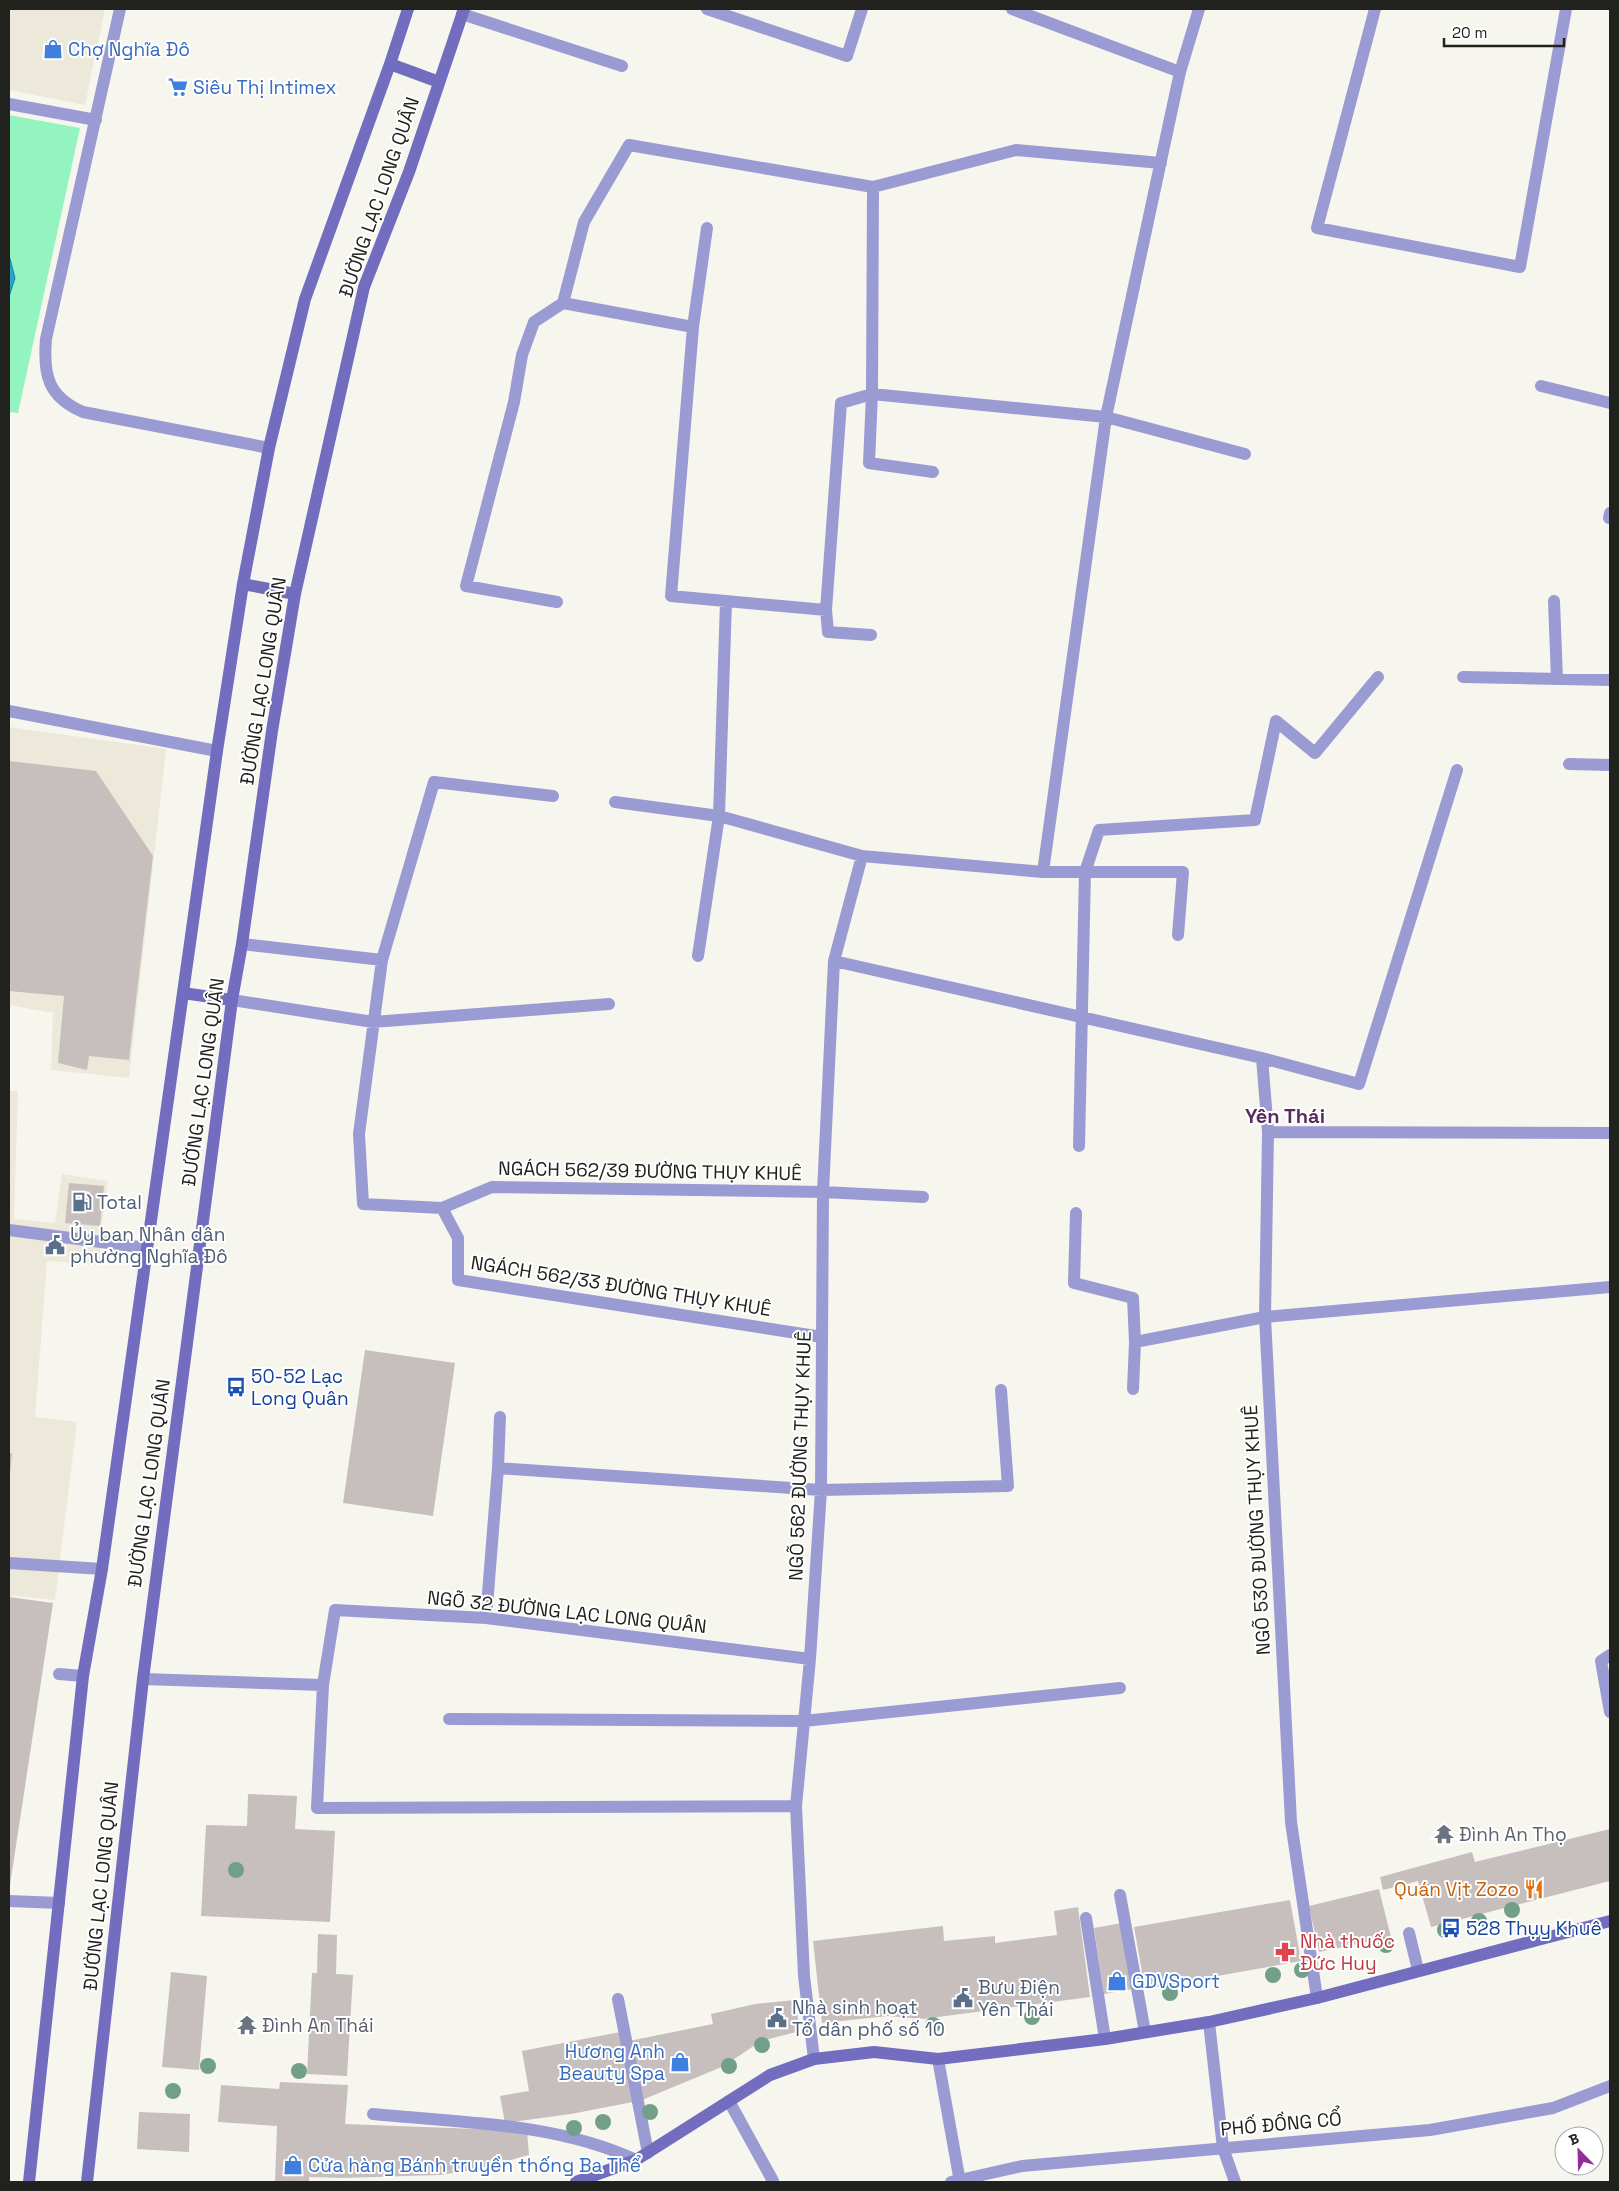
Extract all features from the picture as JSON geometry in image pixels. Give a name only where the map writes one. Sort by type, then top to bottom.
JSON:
[{"type":"main road","name":"ĐƯỜNG LẠC LONG QUÂN","points":[[29,2182],[83,1676],[102,1569],[216,751],[243,584],[268,448],[306,299],[408,9]]},
{"type":"main road","name":"ĐƯỜNG LẠC LONG QUÂN","points":[[87,2182],[142,1679],[232,1000],[242,944],[272,730],[295,594],[364,287],[409,172],[463,12]]},
{"type":"main road","points":[[390,64],[439,82]]},
{"type":"main road","points":[[243,584],[295,594]]},
{"type":"main road","points":[[183,993],[232,1000]]},
{"type":"main road","points":[[576,2182],[636,2160],[770,2075],[814,2059],[874,2052],[938,2059],[1105,2039],[1209,2022],[1318,1998],[1418,1970],[1610,1921]]},
{"type":"street","points":[[120,9],[46,339],[44,360],[48,379],[57,396],[68,406],[83,412],[268,448]]},
{"type":"street","points":[[707,9],[847,56],[862,9]]},
{"type":"street","points":[[1012,9],[1180,72]]},
{"type":"street","points":[[1043,872],[1106,417],[1180,72],[1199,9]]},
{"type":"street","points":[[1374,9],[1317,228],[1520,267],[1566,9]]},
{"type":"street","points":[[463,12],[622,66]]},
{"type":"street","points":[[9,104],[96,120]]},
{"type":"street","points":[[563,304],[584,222],[629,145],[874,187],[1016,150],[1161,163]]},
{"type":"street","points":[[874,187],[872,394],[869,464],[933,472]]},
{"type":"street","points":[[707,228],[693,327],[671,596],[826,610]]},
{"type":"street","points":[[557,602],[466,586],[514,402],[522,356],[534,322],[563,304],[693,327]]},
{"type":"street","points":[[1541,386],[1610,403]]},
{"type":"street","points":[[870,634],[828,632],[826,610],[841,403],[872,394],[1106,417],[1245,454]]},
{"type":"street","points":[[698,956],[719,816],[726,601]]},
{"type":"street","points":[[1554,601],[1557,679]]},
{"type":"street","points":[[1463,677],[1610,680]]},
{"type":"street","points":[[1079,1146],[1085,872],[1099,830],[1255,820],[1276,721],[1315,752],[1378,678]]},
{"type":"street","points":[[9,711],[216,751]]},
{"type":"street","points":[[1569,764],[1610,765]]},
{"type":"street","points":[[834,961],[1262,1058],[1359,1084],[1457,770]]},
{"type":"street","points":[[373,1022],[382,960],[434,782],[552,796]]},
{"type":"street","points":[[615,802],[719,816],[862,856],[1043,872],[1183,872],[1178,935]]},
{"type":"street","name":"NGÕ 562 ĐƯỜNG THỤY KHUÊ","points":[[814,2059],[804,1976],[796,1806],[810,1659],[821,1490],[823,1192],[834,961],[862,856]]},
{"type":"street","points":[[242,944],[382,960]]},
{"type":"street","points":[[232,1000],[373,1022],[609,1004]]},
{"type":"street","name":"NGÁCH 562/39 ĐƯỜNG THỤY KHUÊ","points":[[373,1022],[359,1134],[363,1204],[442,1208],[492,1187],[823,1192],[923,1197]]},
{"type":"street","name":"NGÕ 530 ĐƯỜNG THỤY KHUÊ","points":[[1262,1058],[1268,1132],[1265,1317],[1291,1822],[1318,1998]]},
{"type":"street","points":[[1268,1132],[1610,1133]]},
{"type":"street","name":"NGÁCH 562/33 ĐƯỜNG THỤY KHUÊ","points":[[442,1208],[458,1238],[458,1280],[822,1337]]},
{"type":"street","points":[[1076,1213],[1074,1283],[1132,1298],[1135,1342],[1133,1389]]},
{"type":"street","points":[[9,1230],[146,1248]]},
{"type":"street","points":[[1135,1342],[1265,1317],[1610,1287]]},
{"type":"street","points":[[498,1468],[821,1490],[1008,1486],[1001,1390]]},
{"type":"street","points":[[486,1618],[498,1468],[500,1417]]},
{"type":"street","points":[[9,1563],[102,1569]]},
{"type":"street","name":"NGÕ 32 ĐƯỜNG LẠC LONG QUÂN","points":[[323,1685],[335,1610],[486,1618],[810,1659]]},
{"type":"street","points":[[1610,1655],[1601,1661],[1610,1712]]},
{"type":"street","points":[[59,1674],[83,1676]]},
{"type":"street","points":[[142,1679],[323,1685],[317,1808],[796,1806]]},
{"type":"street","points":[[449,1720],[804,1721],[1120,1688]]},
{"type":"street","points":[[1120,1895],[1145,2032]]},
{"type":"street","points":[[9,1900],[59,1903]]},
{"type":"street","points":[[1086,1918],[1105,2039]]},
{"type":"street","points":[[1409,1933],[1418,1970]]},
{"type":"street","points":[[618,2000],[648,2153]]},
{"type":"street","points":[[1209,2022],[1223,2148],[1235,2182]]},
{"type":"street","points":[[938,2059],[957,2181]]},
{"type":"street","name":"PHỐ ĐỒNG CỔ","points":[[957,2181],[1022,2166],[1430,2130],[1553,2108],[1610,2086]]},
{"type":"street","points":[[729,2101],[773,2180]]},
{"type":"street","points":[[373,2114],[525,2128],[605,2146],[636,2160]]},
{"type":"shaded area","name":"Chợ Nghĩa Đô","points":[[9,9],[105,9],[85,105],[9,90]]},
{"type":"shaded area","points":[[9,727],[166,749],[129,1078],[51,1070],[53,1013],[9,1005]]},
{"type":"shaded area","points":[[9,1091],[18,1091],[14,1219],[55,1223],[62,1174],[108,1181],[101,1229],[100,1265],[47,1261],[35,1417],[77,1422],[55,1600],[9,1595]]},
{"type":"green space","points":[[9,115],[80,128],[18,413],[9,412]]},
{"type":"water","points":[[9,255],[15,278],[9,297]]},
{"type":"building","points":[[9,761],[96,771],[153,856],[129,1060],[89,1056],[87,1070],[58,1063],[64,996],[9,991]]},
{"type":"building","name":"Total","points":[[69,1183],[104,1186],[100,1226],[65,1223]]},
{"type":"building","points":[[365,1350],[455,1363],[433,1516],[343,1503]]},
{"type":"building","points":[[9,1453],[12,1453],[10,1475],[9,1475]]},
{"type":"building","points":[[9,1597],[53,1603],[10,1885],[9,1885]]},
{"type":"building","points":[[248,1794],[297,1796],[295,1829],[335,1831],[330,1922],[201,1916],[206,1825],[247,1826]]},
{"type":"building","points":[[1610,1829],[1610,1881],[1431,1927],[1418,1881],[1383,1890],[1380,1877],[1472,1852],[1475,1862]]},
{"type":"building","points":[[1379,1889],[1391,1937],[1319,1952],[1309,1906]]},
{"type":"building","points":[[1290,1900],[1301,1961],[1145,1989],[1134,1927]]},
{"type":"building","points":[[1078,1907],[1090,1997],[923,2019],[888,2016],[822,2023],[813,1941],[943,1926],[944,1941],[995,1936],[995,1943],[1057,1935],[1054,1911]]},
{"type":"building","points":[[1122,1923],[1133,1989],[1104,1994],[1094,1928]]},
{"type":"building","points":[[318,1934],[337,1935],[336,1974],[353,1975],[347,2076],[307,2074],[312,1973],[317,1973]]},
{"type":"building","points":[[171,1972],[207,1976],[199,2070],[162,2067]]},
{"type":"building","points":[[795,2000],[800,2031],[761,2041],[724,2066],[642,2100],[629,2041],[713,2024],[711,2014],[755,2004]]},
{"type":"building","points":[[620,2032],[633,2102],[571,2114],[505,2123],[500,2096],[529,2091],[522,2051]]},
{"type":"building","points":[[280,2082],[348,2085],[345,2124],[527,2131],[529,2155],[473,2170],[440,2175],[343,2178],[309,2177],[309,2182],[275,2182],[277,2126],[218,2122],[221,2085],[279,2089]]},
{"type":"building","points":[[139,2112],[190,2114],[189,2152],[137,2149]]},
{"type":"place","name":"Chợ Nghĩa Đô","points":[[53,49]]},
{"type":"place","name":"Siêu Thị Intimex","points":[[178,87]]},
{"type":"place","name":"Total","points":[[82,1202]]},
{"type":"place","name":"Ủy ban Nhân dân phường Nghĩa Đô","points":[[55,1245]]},
{"type":"place","name":"50-52 Lạc Long Quân","points":[[236,1387]]},
{"type":"place","name":"Đình An Thọ","points":[[1444,1834]]},
{"type":"place","name":"Quán Vịt Zozo","points":[[1534,1889]]},
{"type":"place","name":"528 Thụy Khuê","points":[[1451,1928]]},
{"type":"place","name":"Nhà thuốc Đức Huy","points":[[1285,1952]]},
{"type":"place","name":"GDVSport","points":[[1117,1981]]},
{"type":"place","name":"Bưu Điện Yên Thái","points":[[963,1998]]},
{"type":"place","name":"Nhà sinh hoạt Tổ dân phố số 10","points":[[777,2018]]},
{"type":"place","name":"Đình An Thái","points":[[247,2025]]},
{"type":"place","name":"Hương Anh Beauty Spa","points":[[680,2062]]},
{"type":"place","name":"Cửa hàng Bánh truyền thống Ba Thể","points":[[293,2165]]},
{"type":"district","name":"Yên Thái","points":[[1285,1116]]}]
